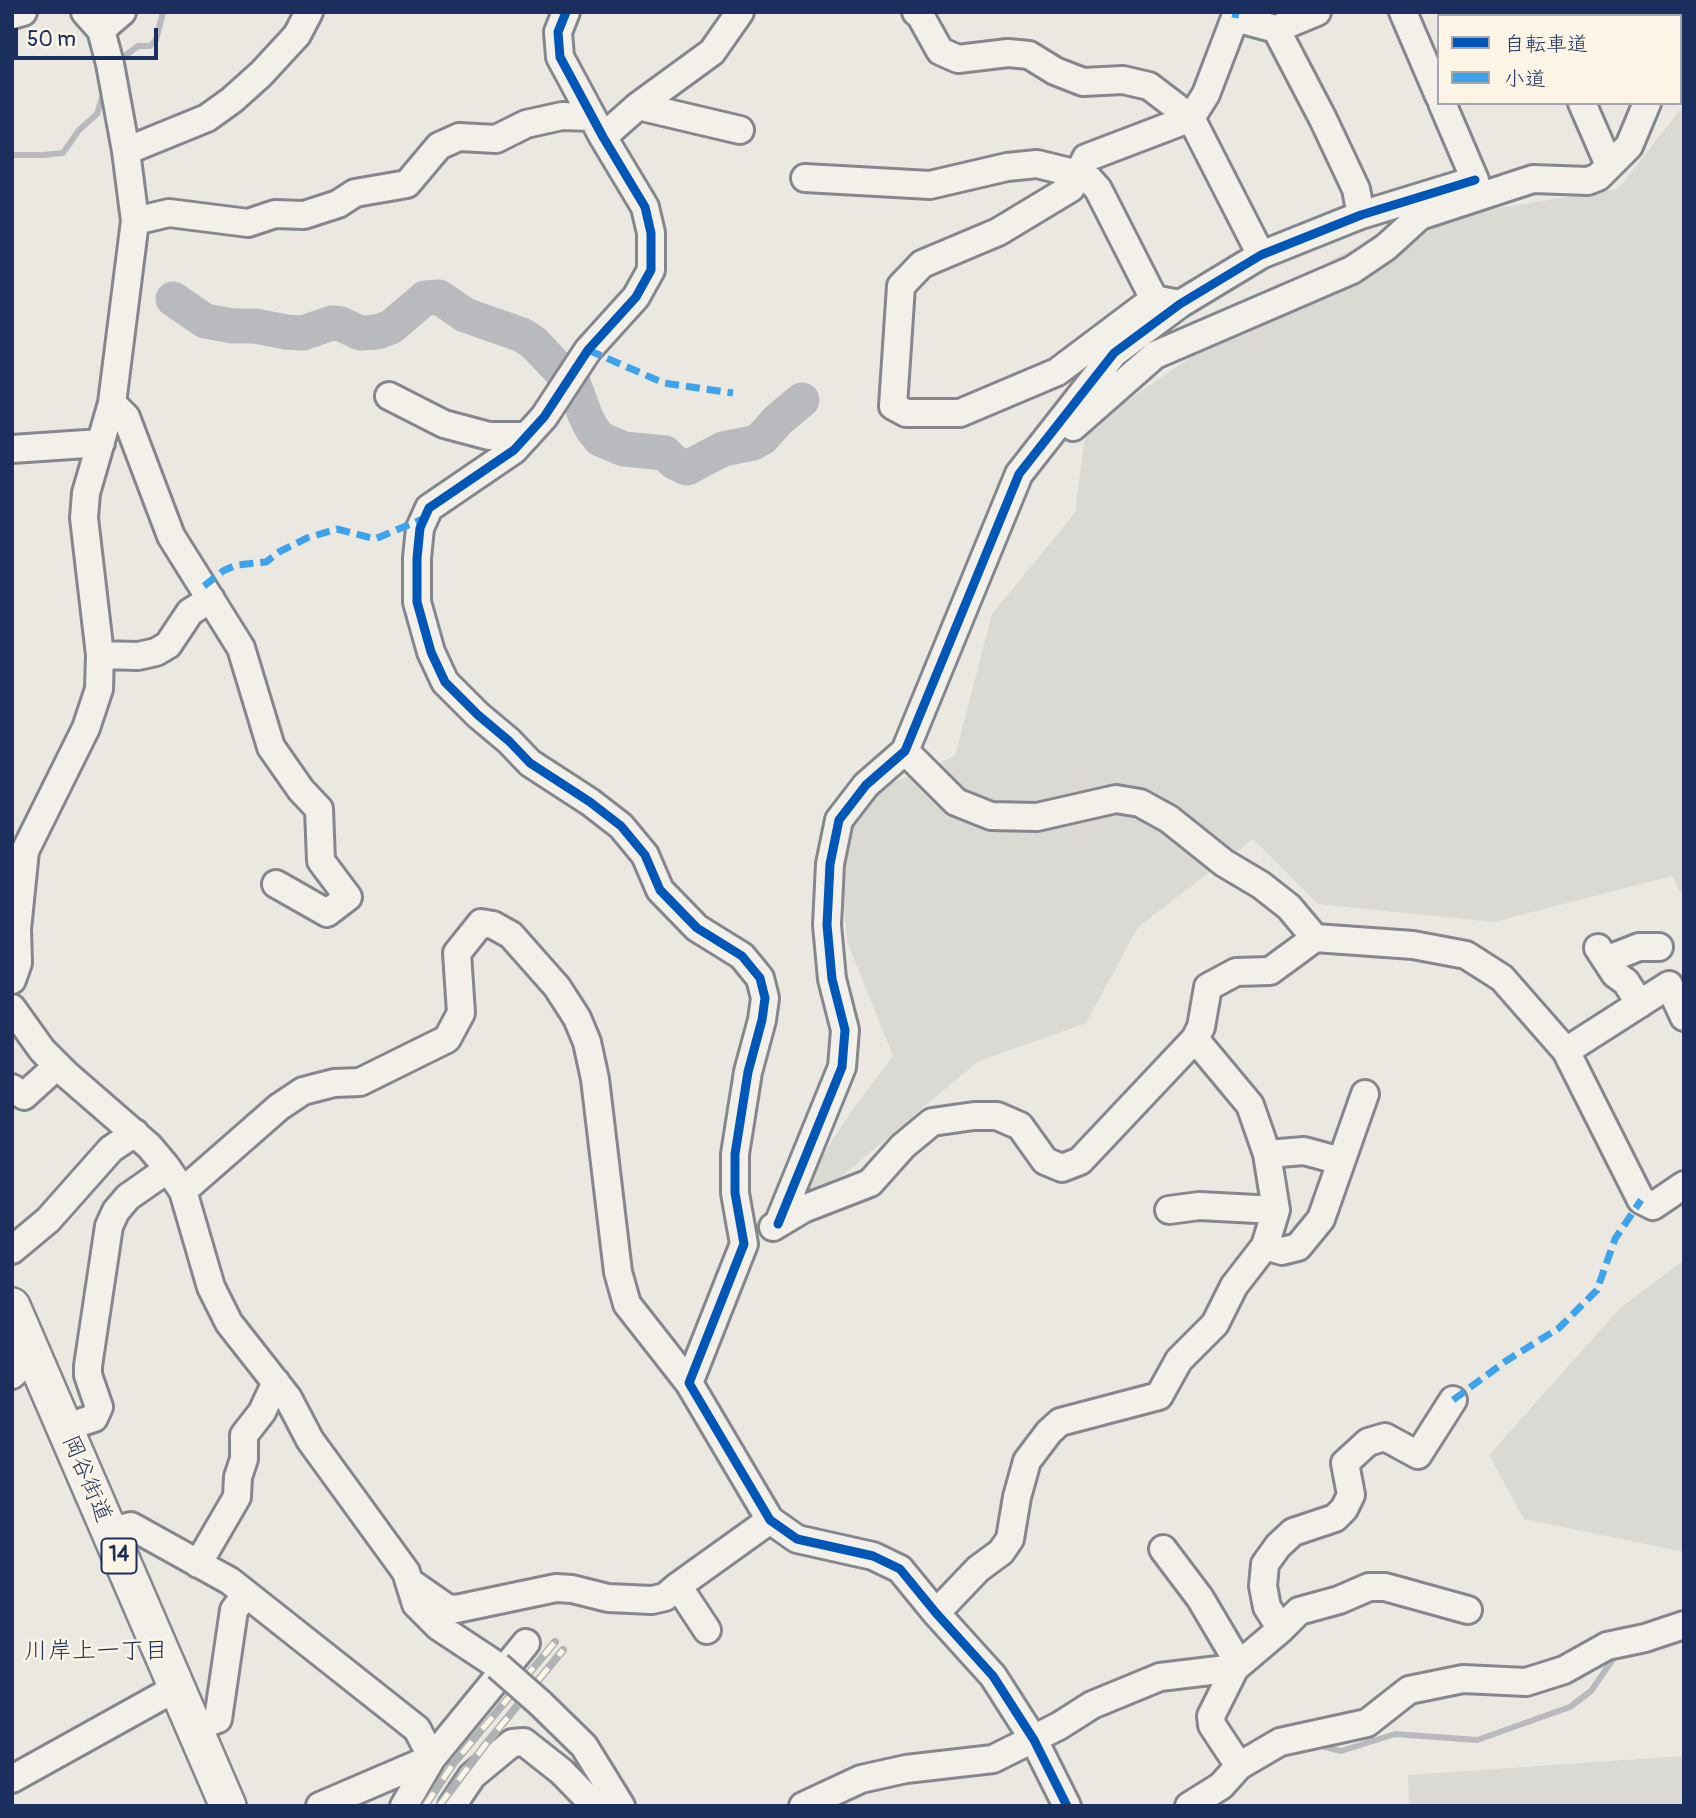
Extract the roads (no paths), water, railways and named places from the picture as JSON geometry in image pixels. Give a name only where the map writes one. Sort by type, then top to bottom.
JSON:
[{"type":"main road","name":"岡谷街道","points":[[12,1306],[23,1365],[64,1428],[228,1806]]},
{"type":"street","points":[[12,15],[23,12]]},
{"type":"street","points":[[12,980],[18,963],[17,929],[25,851],[86,728],[99,689],[100,655],[84,518],[86,493],[112,403],[135,221],[110,64],[93,21],[122,12]]},
{"type":"street","points":[[125,151],[207,118],[232,100],[261,74],[297,35],[309,12]]},
{"type":"street","points":[[566,12],[558,32],[560,57],[645,207],[651,233],[651,270],[636,297],[588,350],[544,417],[514,450],[429,508],[420,528],[417,602],[430,652],[445,682],[530,763],[621,826],[645,855],[660,890],[697,928],[742,957],[760,978],[765,998],[748,1072],[736,1154],[735,1193],[744,1244],[689,1383]]},
{"type":"street","points":[[135,221],[169,213],[248,223],[275,214],[304,215],[338,204],[355,193],[407,184],[439,146],[459,137],[496,139],[526,124],[562,116],[598,127],[638,106],[712,52],[740,12]]},
{"type":"street","points":[[916,12],[940,51],[958,59],[1008,53],[1029,55],[1055,71],[1083,82],[1123,80],[1149,86],[1191,118],[1261,255]]},
{"type":"street","points":[[1180,304],[1154,299],[1057,372],[960,413],[906,413],[893,406],[901,286],[922,264],[998,232],[1070,188],[1086,158],[1191,118],[1206,94],[1235,18],[1276,29],[1317,12]]},
{"type":"street","points":[[1403,12],[1437,91]]},
{"type":"street","points":[[1276,29],[1324,119],[1356,189],[1361,215]]},
{"type":"street","points":[[1443,105],[1477,188]]},
{"type":"street","points":[[1583,105],[1609,165]]},
{"type":"street","points":[[778,1224],[842,1067],[845,1030],[832,979],[827,925],[830,864],[839,820],[866,785],[905,751],[1019,474],[1114,353],[1180,304],[1261,255],[1361,215],[1477,188],[1533,179],[1588,181],[1598,177],[1629,146],[1646,105]]},
{"type":"street","points":[[638,106],[740,130]]},
{"type":"street","points":[[805,178],[930,185],[1007,167],[1037,164],[1078,174],[1089,179],[1098,189],[1154,299]]},
{"type":"street","points":[[1019,474],[1155,355],[1352,270],[1386,247],[1420,216],[1477,188]]},
{"type":"street","points":[[389,396],[444,424],[489,436],[527,436]]},
{"type":"street","points":[[112,403],[126,417],[171,536],[241,648],[271,747],[301,790],[319,808],[321,861],[348,897],[327,914],[276,884]]},
{"type":"street","points":[[12,449],[101,443]]},
{"type":"street","points":[[100,655],[138,656],[156,652],[167,645],[190,612],[211,599]]},
{"type":"street","points":[[905,751],[956,802],[991,816],[1037,817],[1116,799],[1140,803],[1169,819],[1224,863],[1261,884],[1289,907],[1315,938]]},
{"type":"street","points":[[183,1191],[279,1107],[303,1091],[334,1083],[359,1082],[447,1039],[461,1013],[457,953],[481,923],[493,925],[511,934],[557,987],[577,1018],[587,1042],[595,1079],[618,1272],[626,1304],[689,1383],[770,1520],[797,1539],[873,1556],[900,1569],[993,1676],[1034,1740],[1067,1806]]},
{"type":"street","points":[[744,1244],[803,1209],[870,1183],[903,1146],[932,1122],[974,1116],[997,1116],[1020,1126],[1045,1161],[1062,1168],[1080,1161],[1195,1039],[1201,1027],[1208,987],[1236,972],[1270,971],[1315,938],[1413,944],[1466,955],[1502,978],[1566,1051],[1641,1200],[1653,1206],[1684,1185]]},
{"type":"street","points":[[1640,1004],[1626,982],[1615,974],[1602,954],[1639,947],[1659,947]]},
{"type":"street","points":[[1566,1051],[1669,985],[1684,1017]]},
{"type":"street","points":[[12,1008],[42,1050],[135,1133],[183,1191],[211,1287],[229,1323],[276,1381],[310,1440],[406,1572],[416,1604],[439,1628],[498,1667],[584,1746],[621,1806]]},
{"type":"street","points":[[936,1613],[978,1569],[1001,1552],[1010,1539],[1017,1497],[1027,1461],[1049,1432],[1060,1422],[1159,1396],[1179,1360],[1215,1324],[1234,1286],[1265,1246],[1276,1210],[1267,1154],[1250,1105],[1195,1039]]},
{"type":"street","points":[[12,1088],[24,1096],[58,1066]]},
{"type":"street","points":[[1265,1246],[1282,1251],[1298,1247],[1321,1219],[1365,1094]]},
{"type":"street","points":[[12,1250],[47,1220],[111,1149],[135,1133]]},
{"type":"street","points":[[1267,1154],[1304,1151],[1341,1161]]},
{"type":"street","points":[[64,1428],[94,1418],[99,1407],[88,1366],[109,1226],[116,1211],[128,1197],[167,1169]]},
{"type":"street","points":[[1169,1210],[1199,1206],[1276,1210]]},
{"type":"street","points":[[198,1564],[237,1497],[238,1477],[244,1459],[244,1436],[262,1412],[276,1381]]},
{"type":"street","points":[[1281,1629],[1268,1607],[1263,1587],[1265,1564],[1278,1546],[1293,1532],[1335,1518],[1344,1509],[1351,1495],[1345,1463],[1368,1442],[1385,1437],[1418,1455],[1453,1400]]},
{"type":"street","points":[[409,1582],[423,1589],[447,1608],[456,1609],[556,1588],[608,1598],[652,1600],[665,1597],[770,1520]]},
{"type":"street","points":[[108,1532],[131,1526],[230,1581],[417,1729],[432,1758]]},
{"type":"street","points":[[1163,1549],[1200,1598],[1237,1666]]},
{"type":"street","points":[[678,1586],[707,1630]]},
{"type":"street","points":[[1239,1766],[1212,1725],[1211,1716],[1237,1666],[1299,1611],[1339,1600],[1369,1587],[1385,1587],[1468,1610]]},
{"type":"street","points":[[195,1728],[218,1719],[234,1610],[246,1594]]},
{"type":"street","points":[[1189,1806],[1223,1797],[1239,1766],[1280,1742],[1367,1723],[1409,1690],[1463,1679],[1526,1682],[1563,1670],[1607,1646],[1645,1638],[1684,1625]]},
{"type":"street","points":[[404,1806],[432,1758],[526,1643]]},
{"type":"street","points":[[803,1806],[860,1779],[906,1769],[993,1759],[1034,1740],[1092,1705],[1160,1677],[1237,1666]]},
{"type":"street","points":[[16,1770],[176,1689]]},
{"type":"street","points":[[452,1806],[472,1776],[512,1743],[524,1742],[562,1772],[595,1806]]},
{"type":"street","points":[[320,1806],[432,1758]]},
{"type":"waterway","points":[[119,63],[138,46],[150,46],[156,40],[163,12]]},
{"type":"waterway","points":[[12,155],[63,153],[79,130],[97,114],[105,88]]},
{"type":"waterway","points":[[173,299],[205,321],[303,333],[332,323],[360,333],[377,332],[391,327],[425,298],[439,297],[465,315],[522,335],[533,342],[574,385],[585,415],[600,439],[624,449],[665,453],[674,462],[687,468],[723,449],[753,443],[762,438],[802,400]]},
{"type":"waterway","points":[[1314,1744],[1341,1751],[1395,1734],[1477,1740],[1570,1707],[1591,1691],[1618,1652]]},
{"type":"railway","points":[[425,1806],[453,1764],[555,1642]]},
{"type":"railway","points":[[439,1806],[563,1650]]},
{"type":"district","name":"川岸上一丁目","points":[[96,1652]]}]
